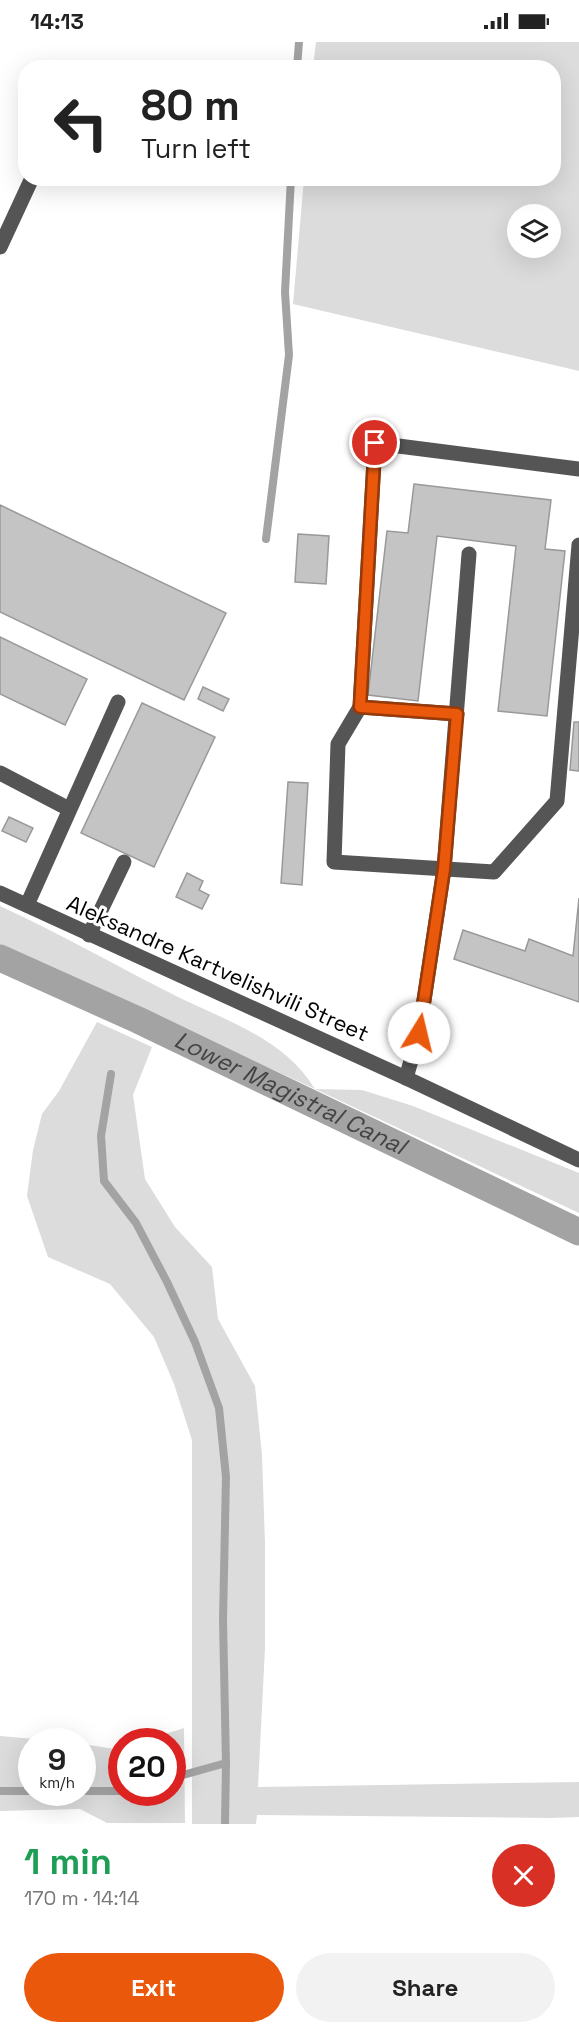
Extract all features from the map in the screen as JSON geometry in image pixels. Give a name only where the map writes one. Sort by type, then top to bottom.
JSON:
[{"type":"street","points":[[0,247],[28,186]]},
{"type":"street","points":[[579,469],[375,443],[360,707],[338,744],[334,862],[494,872],[556,801],[579,545]]},
{"type":"street","points":[[406,1078],[419,1033],[444,869],[469,554]]},
{"type":"street","points":[[27,905],[118,702]]},
{"type":"street","points":[[360,707],[457,714]]},
{"type":"street","points":[[0,773],[69,809]]},
{"type":"street","points":[[89,935],[124,862]]},
{"type":"street","name":"Aleksandre Kartvelishvili Street","points":[[0,893],[406,1078],[579,1160]]},
{"type":"shaded area","points":[[316,42],[579,42],[579,371],[293,304],[303,186],[561,186],[561,60],[314,60]]},
{"type":"shaded area","points":[[0,906],[255,1034],[288,1057],[315,1089],[0,945]]},
{"type":"shaded area","points":[[97,1022],[152,1047],[133,1095],[145,1179],[175,1227],[212,1267],[218,1319],[255,1386],[262,1455],[265,1544],[265,1648],[258,1787],[579,1782],[579,1817],[257,1815],[256,1824],[192,1824],[192,1440],[174,1384],[154,1337],[110,1284],[48,1257],[27,1196],[33,1150],[42,1114],[59,1091]]},
{"type":"shaded area","points":[[315,1089],[362,1090],[413,1106],[579,1173],[579,1213]]},
{"type":"shaded area","points":[[0,1736],[18,1738],[18,1806],[96,1806],[96,1746],[108,1748],[108,1806],[185,1806],[185,1823],[107,1823],[80,1809],[0,1811]]},
{"type":"building","points":[[414,484],[551,500],[545,549],[565,551],[547,716],[498,711],[516,546],[437,536],[418,701],[368,695],[387,531],[408,533]]},
{"type":"building","points":[[0,505],[226,613],[184,700],[0,612]]},
{"type":"building","points":[[298,534],[329,536],[326,584],[295,582]]},
{"type":"building","points":[[0,637],[87,679],[65,725],[0,694]]},
{"type":"building","points":[[203,687],[229,699],[223,711],[198,699]]},
{"type":"building","points":[[142,703],[215,737],[154,867],[81,833]]},
{"type":"building","points":[[574,722],[579,722],[579,771],[570,770]]},
{"type":"building","points":[[288,782],[308,783],[302,885],[281,883]]},
{"type":"building","points":[[9,817],[33,828],[26,842],[2,831]]},
{"type":"building","points":[[187,873],[203,881],[199,890],[209,895],[202,909],[176,897]]},
{"type":"building","points":[[579,898],[579,1002],[454,959],[463,930],[525,951],[529,939],[573,956]]},
{"type":"waterway","points":[[298,60],[299,42]]},
{"type":"waterway","points":[[266,539],[289,355],[285,292],[291,186]]},
{"type":"waterway","name":"Lower Magistral Canal","points":[[0,958],[138,1020],[579,1232]]},
{"type":"waterway","points":[[111,1074],[101,1136],[104,1181],[136,1223],[167,1282],[195,1342],[219,1408],[226,1477],[223,1620],[225,1824]]},
{"type":"waterway","points":[[186,1774],[226,1763]]},
{"type":"waterway","points":[[0,1791],[18,1791]]},
{"type":"waterway","points":[[96,1791],[108,1791]]},
{"type":"route","points":[[375,443],[360,707],[457,714],[444,869],[419,1033]]}]
